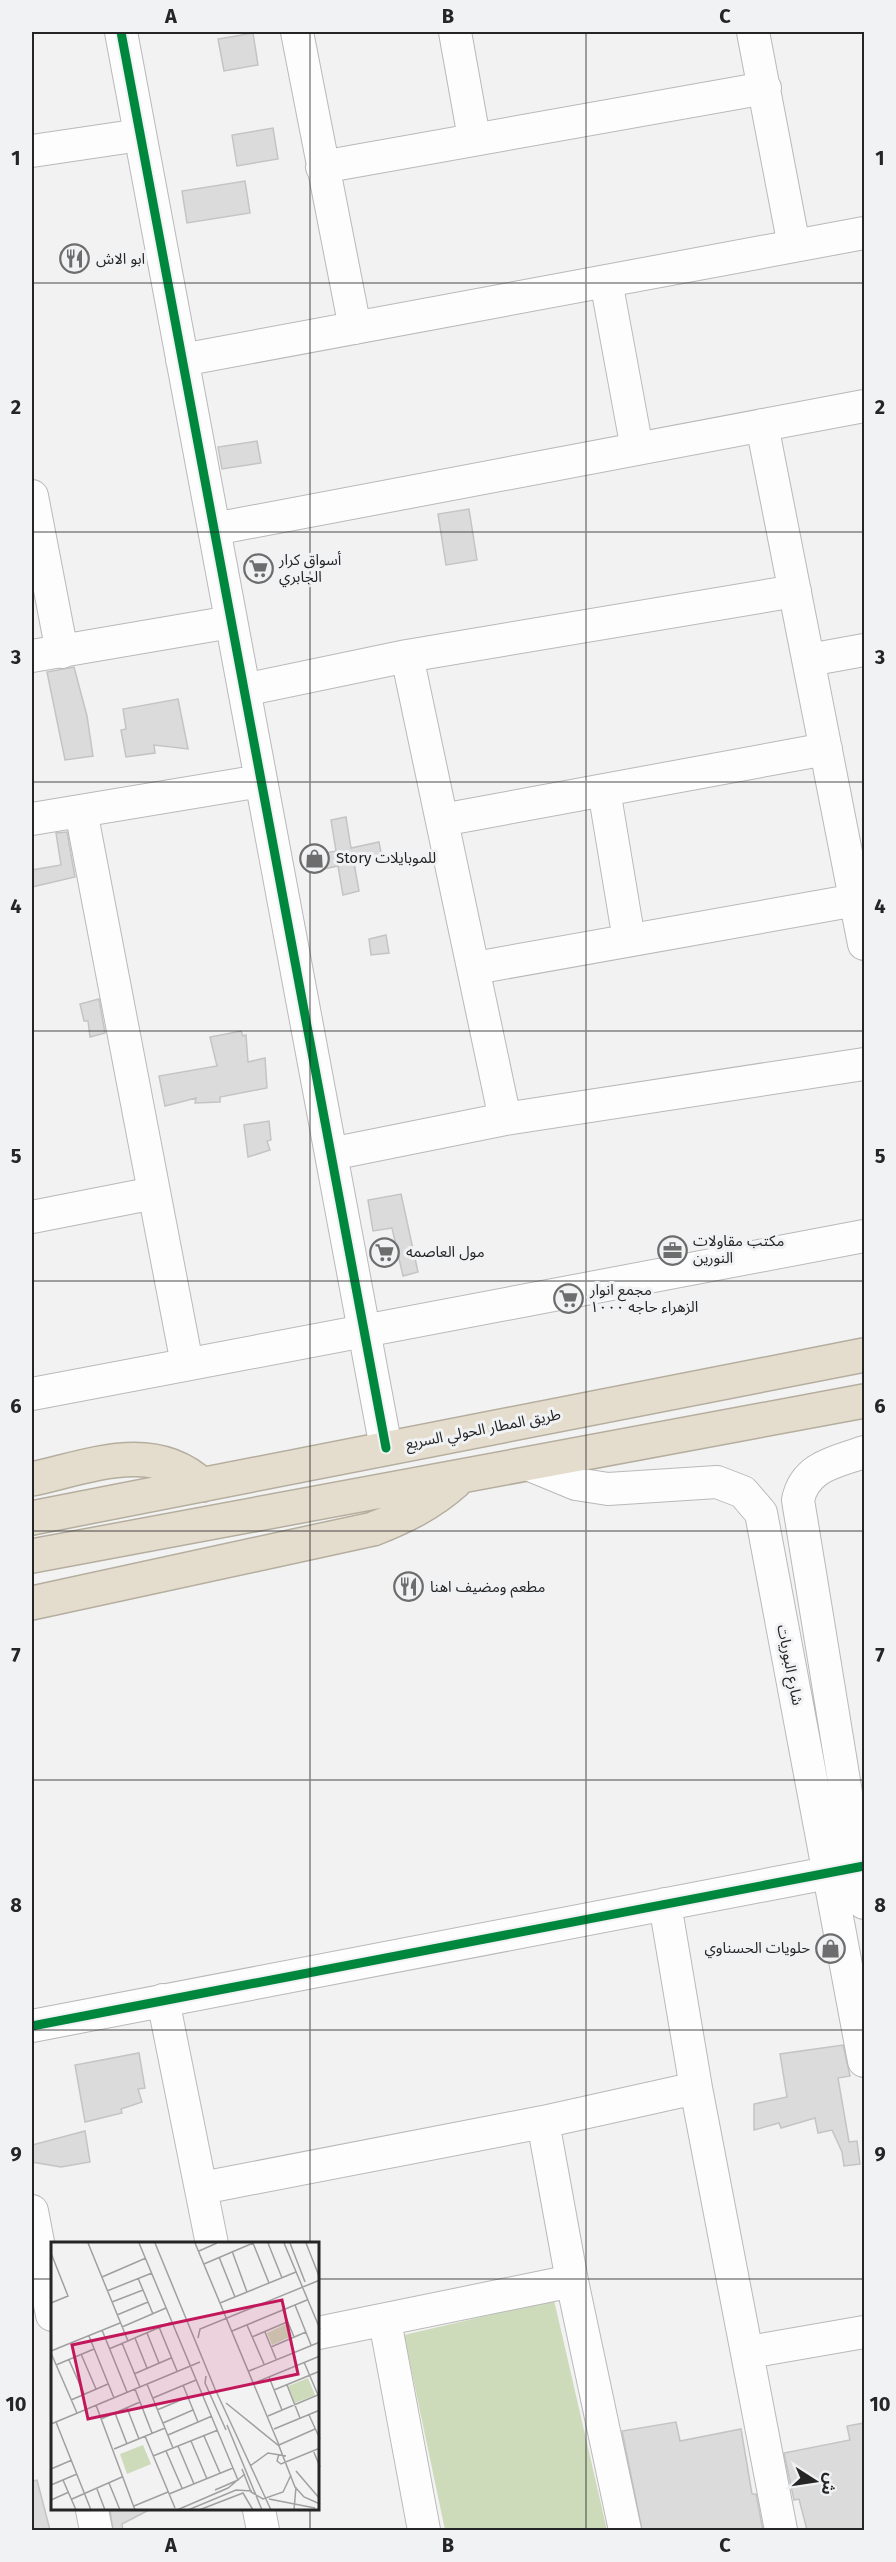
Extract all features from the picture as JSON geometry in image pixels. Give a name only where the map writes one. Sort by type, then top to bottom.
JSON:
[{"type":"highway","name":"طريق المطار الحولي السريع","points":[[32,1518],[864,1355]]},
{"type":"highway","points":[[32,1556],[864,1401]]},
{"type":"highway","points":[[32,1479],[122,1460],[143,1458],[165,1461],[178,1467],[201,1485]]},
{"type":"highway","points":[[32,1603],[373,1529],[405,1517],[424,1506],[460,1478]]},
{"type":"street","points":[[121,32],[386,1449]]},
{"type":"street","points":[[297,32],[355,328]]},
{"type":"street","points":[[455,32],[474,138]]},
{"type":"street","points":[[753,32],[794,246]]},
{"type":"street","points":[[322,167],[474,138],[765,88]]},
{"type":"street","points":[[32,151],[140,135]]},
{"type":"street","points":[[182,360],[864,233]]},
{"type":"street","points":[[606,281],[638,448]]},
{"type":"street","points":[[214,529],[864,406]]},
{"type":"street","points":[[762,425],[864,945]]},
{"type":"street","points":[[32,496],[62,652]]},
{"type":"street","points":[[244,690],[407,656],[795,591]]},
{"type":"street","points":[[32,656],[231,622]]},
{"type":"street","points":[[808,660],[864,650]]},
{"type":"street","points":[[407,656],[505,1119]]},
{"type":"street","points":[[442,820],[826,749]]},
{"type":"street","points":[[32,819],[261,781]]},
{"type":"street","points":[[604,790],[629,940]]},
{"type":"street","points":[[81,811],[187,1365]]},
{"type":"street","points":[[474,968],[856,900]]},
{"type":"street","points":[[331,1154],[505,1119],[864,1064]]},
{"type":"street","points":[[32,1217],[154,1193]]},
{"type":"street","points":[[32,1395],[864,1236]]},
{"type":"street","name":"شارع البوريات","points":[[864,1452],[818,1468],[804,1482],[798,1500],[850,1868],[864,2061]]},
{"type":"street","name":"شارع البوريات","points":[[530,1465],[576,1484],[608,1490],[717,1482],[731,1485],[753,1502],[764,1527],[850,1868],[864,1903]]},
{"type":"street","points":[[32,2026],[850,1868]]},
{"type":"street","points":[[665,1904],[696,2088],[749,2352],[781,2530]]},
{"type":"street","points":[[163,2001],[212,2242]]},
{"type":"street","points":[[202,2188],[543,2122],[696,2088]]},
{"type":"street","points":[[543,2122],[572,2281],[625,2530]]},
{"type":"street","points":[[32,2214],[51,2310]]},
{"type":"street","points":[[320,2333],[572,2281]]},
{"type":"street","points":[[385,2321],[424,2530]]},
{"type":"street","points":[[749,2352],[864,2332]]},
{"type":"street","points":[[92,2511],[96,2530]]},
{"type":"street","points":[[259,2511],[262,2530]]},
{"type":"green space","points":[[554,2300],[607,2530],[445,2530],[404,2335]]},
{"type":"building","points":[[253,33],[258,65],[224,71],[218,39]]},
{"type":"building","points":[[273,128],[278,159],[237,166],[232,135]]},
{"type":"building","points":[[245,181],[250,213],[187,223],[182,191]]},
{"type":"building","points":[[257,441],[261,463],[222,469],[218,447]]},
{"type":"building","points":[[469,509],[477,560],[446,565],[438,514]]},
{"type":"building","points":[[74,667],[87,716],[93,756],[65,760],[47,672]]},
{"type":"building","points":[[178,699],[188,749],[154,745],[155,753],[126,757],[121,730],[126,729],[123,709]]},
{"type":"building","points":[[346,817],[351,848],[379,842],[382,858],[354,863],[359,891],[343,895],[338,866],[309,872],[306,857],[336,851],[331,820]]},
{"type":"building","points":[[67,832],[75,877],[32,887],[32,870],[61,865],[56,833]]},
{"type":"building","points":[[386,935],[389,953],[371,955],[369,939]]},
{"type":"building","points":[[99,999],[105,1033],[90,1037],[88,1021],[84,1021],[80,1004]]},
{"type":"building","points":[[241,1031],[243,1036],[246,1035],[248,1062],[265,1058],[267,1088],[220,1097],[220,1102],[195,1103],[196,1098],[165,1106],[159,1076],[217,1066],[210,1037]]},
{"type":"building","points":[[269,1121],[271,1140],[267,1141],[270,1150],[248,1157],[244,1125]]},
{"type":"building","points":[[401,1194],[418,1272],[403,1276],[392,1228],[373,1231],[368,1200]]},
{"type":"building","points":[[843,2045],[850,2076],[838,2078],[849,2142],[857,2141],[860,2164],[844,2166],[842,2152],[832,2130],[818,2133],[815,2118],[781,2128],[779,2123],[754,2130],[754,2104],[787,2097],[780,2054]]},
{"type":"building","points":[[139,2053],[145,2088],[138,2089],[142,2102],[121,2109],[122,2113],[85,2122],[75,2065]]},
{"type":"building","points":[[85,2131],[90,2162],[61,2167],[32,2162],[32,2145]]},
{"type":"building","points":[[676,2422],[680,2441],[741,2429],[752,2494],[756,2494],[763,2530],[642,2530],[622,2431]]},
{"type":"building","points":[[864,2423],[864,2530],[807,2530],[799,2499],[794,2500],[784,2453],[850,2440],[847,2426]]},
{"type":"building","points":[[37,2480],[50,2530],[32,2530],[32,2481]]},
{"type":"building","points":[[110,2511],[147,2511],[122,2524],[123,2530],[113,2530]]},
{"type":"cycle path","points":[[121,32],[386,1448]]},
{"type":"cycle path","points":[[32,2026],[864,1866]]},
{"type":"place","name":"ابو الاش","points":[[75,259]]},
{"type":"place","name":"أسواق كرار الجابري","points":[[258,569]]},
{"type":"place","name":"Story للموبايلات","points":[[315,858]]},
{"type":"place","name":"مكتب مقاولات النورين","points":[[672,1250]]},
{"type":"place","name":"مول العاصمه","points":[[385,1252]]},
{"type":"place","name":"مجمع انوار الزهراء حاجه ١٠٠٠","points":[[569,1299]]},
{"type":"place","name":"مطعم ومضيف اهنا","points":[[409,1587]]},
{"type":"place","name":"حلويات الحسناوي","points":[[831,1948]]}]
